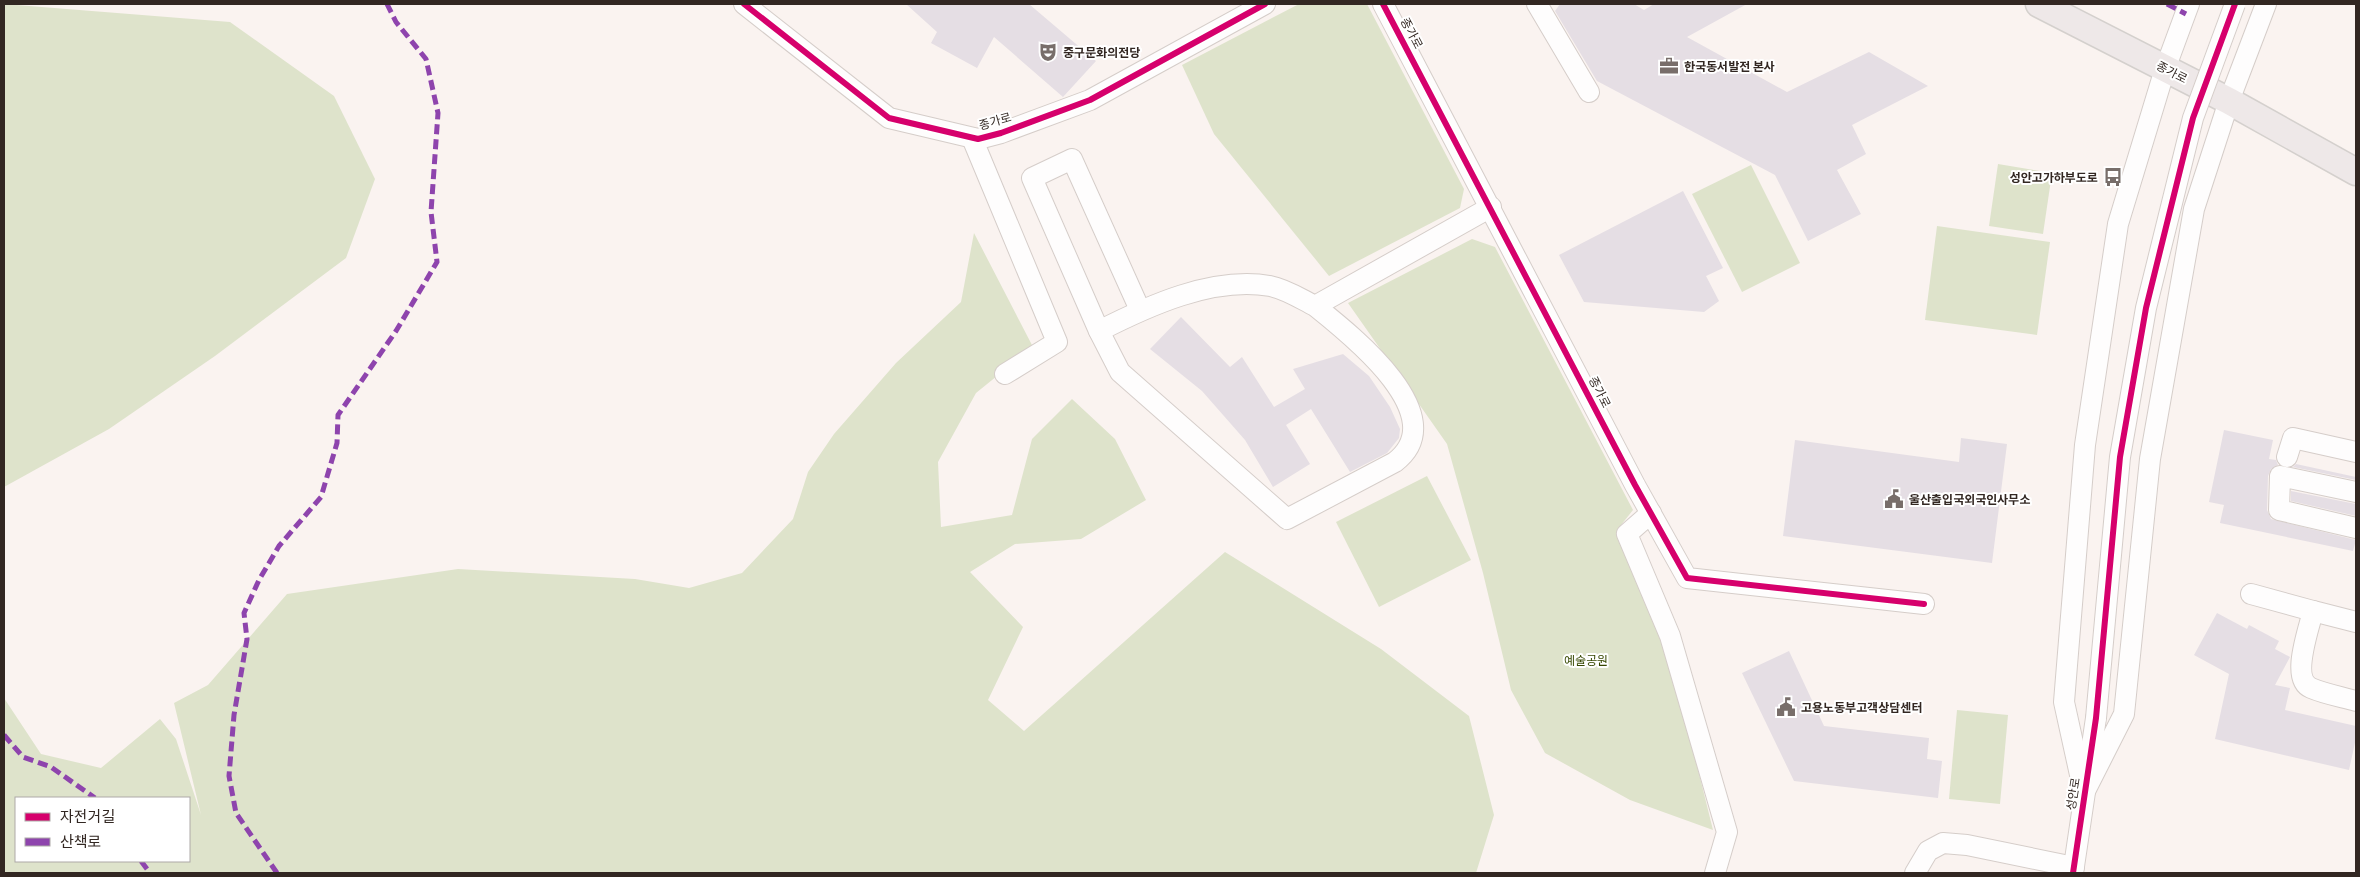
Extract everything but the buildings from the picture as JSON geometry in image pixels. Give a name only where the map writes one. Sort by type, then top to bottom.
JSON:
[{"type":"main road","name":"종가로","points":[[2039,4],[2229,101],[2356,172]]},
{"type":"street","name":"종가로","points":[[744,4],[888,118],[978,139],[1001,133],[1090,100],[1265,4]]},
{"type":"street","name":"종가로","points":[[1383,4],[1687,578],[1924,604]]},
{"type":"street","points":[[1537,4],[1589,92]]},
{"type":"street","points":[[2084,793],[2064,702],[2085,445],[2118,224],[2165,69],[2189,4]]},
{"type":"street","name":"성안로","points":[[2074,870],[2096,718],[2120,457],[2146,308],[2193,118],[2234,4]]},
{"type":"street","points":[[2084,793],[2124,714],[2152,450],[2194,209],[2229,101],[2266,4]]},
{"type":"street","points":[[972,138],[1057,342],[1005,374]]},
{"type":"street","points":[[1099,331],[1140,310],[1177,296],[1246,284],[1271,286],[1315,306],[1384,366],[1412,413],[1413,427],[1406,453],[1395,462],[1288,519],[1120,372],[1099,331],[1032,178],[1072,159],[1140,310]]},
{"type":"street","points":[[1315,306],[1491,207]]},
{"type":"street","points":[[2287,457],[2292,438],[2356,452]]},
{"type":"street","points":[[2356,492],[2280,476],[2279,510],[2356,528]]},
{"type":"street","points":[[1651,513],[1627,534],[1670,636],[1727,832],[1715,873]]},
{"type":"street","points":[[2251,594],[2356,622]]},
{"type":"street","points":[[2313,611],[2300,670],[2302,680],[2309,688],[2356,701]]},
{"type":"street","points":[[1915,873],[1928,851],[1943,844],[1967,845],[2074,870]]},
{"type":"green space","points":[[4,4],[230,22],[334,96],[375,179],[346,258],[215,356],[109,429],[4,487]]},
{"type":"green space","points":[[1299,4],[1367,4],[1464,189],[1460,208],[1329,276],[1214,134],[1182,65]]},
{"type":"green space","points":[[1998,164],[2052,173],[2043,234],[1989,226]]},
{"type":"green space","points":[[1751,165],[1800,263],[1742,292],[1692,194]]},
{"type":"green space","points":[[1937,226],[2050,242],[2037,335],[1925,320]]},
{"type":"green space","points":[[974,233],[1033,347],[976,393],[938,462],[941,527],[1012,515],[1032,439],[1072,399],[1115,439],[1146,500],[1081,539],[1015,544],[970,572],[1023,627],[988,700],[1024,731],[1225,552],[1381,649],[1469,716],[1494,815],[1476,873],[4,873],[4,698],[41,754],[101,768],[160,719],[176,739],[201,815],[174,703],[208,685],[287,594],[458,569],[635,579],[689,588],[742,573],[793,519],[808,472],[834,434],[896,363],[961,302]]},
{"type":"green space","name":"예술공원","points":[[1472,239],[1495,247],[1633,510],[1621,525],[1666,641],[1713,830],[1630,800],[1545,753],[1511,690],[1483,573],[1447,444],[1348,303]]},
{"type":"green space","points":[[1427,476],[1471,560],[1379,607],[1336,522]]},
{"type":"green space","points":[[1957,710],[2008,715],[2000,804],[1949,799]]},
{"type":"marked path","points":[[277,873],[236,813],[229,776],[234,715],[247,639],[244,613],[259,580],[279,546],[321,497],[337,443],[338,415],[396,331],[437,262],[431,212],[438,113],[426,59],[396,22],[387,4]]},
{"type":"marked path","points":[[2167,4],[2186,14]]},
{"type":"marked path","points":[[4,735],[23,757],[51,767],[94,797]]},
{"type":"marked path","points":[[142,862],[150,873]]},
{"type":"cycle path","points":[[744,4],[889,118],[978,139],[1001,133],[1090,100],[1265,4]]},
{"type":"cycle path","points":[[1383,4],[1635,485],[1687,578],[1924,604]]},
{"type":"cycle path","points":[[2073,873],[2096,718],[2120,457],[2146,308],[2193,118],[2235,4]]},
{"type":"place","name":"중구문화의전당","points":[[1048,52]]},
{"type":"place","name":"한국동서발전 본사","points":[[1669,66]]},
{"type":"place","name":"성안고가하부도로","points":[[2113,177]]},
{"type":"place","name":"울산출입국외국인사무소","points":[[1894,499]]},
{"type":"place","name":"고용노동부고객상담센터","points":[[1786,707]]}]
